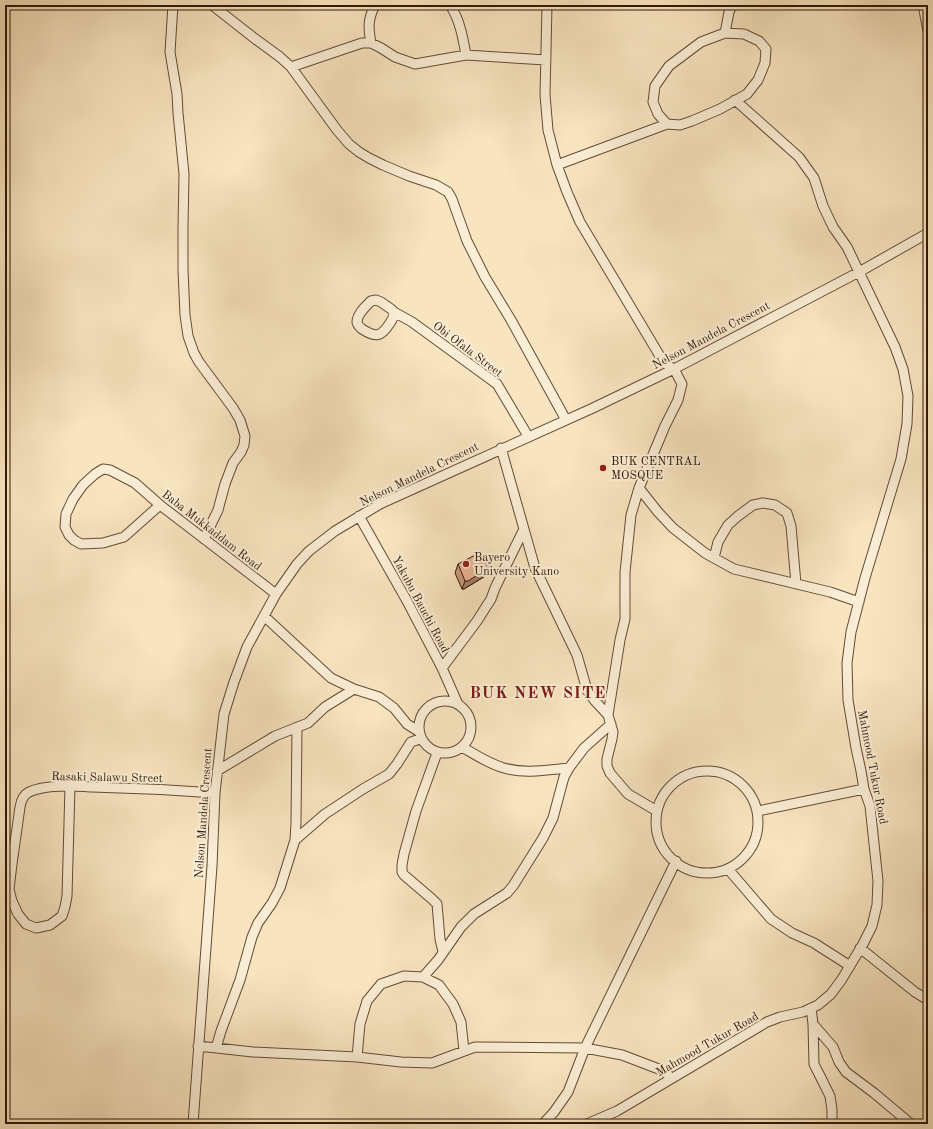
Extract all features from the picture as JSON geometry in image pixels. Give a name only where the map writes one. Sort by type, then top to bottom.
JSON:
[{"type":"street","points":[[173,5],[170,52],[177,94],[184,174],[183,270],[185,315],[188,336],[198,362],[234,408],[245,436],[244,445],[233,463],[225,484],[218,510],[204,539]]},
{"type":"street","points":[[212,5],[291,67],[337,130],[349,144],[359,152],[383,165],[436,185],[448,192],[467,241],[485,277],[511,320],[566,420]]},
{"type":"street","points":[[371,43],[368,23],[375,5]]},
{"type":"street","points":[[450,5],[454,10],[459,23],[466,55]]},
{"type":"street","points":[[547,5],[545,95],[548,130],[557,165],[580,222],[664,363],[674,369],[682,384],[678,400],[665,426],[639,488],[631,515],[625,572],[625,620],[620,640],[610,720],[613,732],[607,759],[610,773],[628,794],[657,811]]},
{"type":"street","points":[[725,33],[729,12],[732,5]]},
{"type":"street","points":[[923,5],[928,31]]},
{"type":"street","points":[[557,165],[667,124],[680,125],[720,109],[747,94],[758,80],[766,63],[766,49],[759,41],[744,34],[725,33],[701,42],[668,66],[655,86],[653,102],[658,114],[667,124]]},
{"type":"street","points":[[291,67],[362,43],[371,43],[395,57],[415,64],[466,55],[546,60]]},
{"type":"street","name":"Mahmood Tukur Road","points":[[587,1124],[617,1111],[767,1022],[780,1016],[803,1012],[818,1005],[831,994],[850,966],[872,926],[877,905],[878,881],[870,806],[864,789],[848,700],[847,663],[851,632],[865,578],[901,459],[907,424],[908,396],[903,369],[895,347],[847,247],[833,227],[823,206],[814,178],[799,157],[735,100]]},
{"type":"street","name":"Nelson Mandela Crescent","points":[[193,1124],[212,866],[214,793],[224,714],[246,647],[276,594],[296,564],[309,551],[335,531],[380,504],[501,448],[566,420],[674,369],[859,272],[928,233]]},
{"type":"street","name":"Obi Ofala Street","points":[[394,312],[412,322],[496,384],[528,436]]},
{"type":"street","points":[[501,448],[535,568],[577,655],[587,690],[610,720]]},
{"type":"street","name":"Baba Mukkaddam Road","points":[[160,505],[124,537],[103,543],[81,544],[69,535],[65,527],[66,514],[73,499],[84,485],[95,474],[103,469],[110,470],[135,483],[160,505],[276,594]]},
{"type":"street","points":[[639,488],[673,528],[705,553],[734,569],[830,592],[859,602]]},
{"type":"street","points":[[714,558],[718,542],[728,525],[738,516],[753,505],[764,503],[775,505],[787,513],[791,526],[796,584]]},
{"type":"street","name":"Yakubu Bauchi Road","points":[[359,516],[407,601],[442,668],[458,704]]},
{"type":"street","points":[[442,668],[477,621],[491,599],[524,529]]},
{"type":"street","points":[[264,616],[331,678],[354,689],[380,697],[394,708],[407,724],[419,735],[425,746],[432,751],[448,754],[456,752],[462,747],[468,740],[470,733],[471,724],[469,716],[458,704],[450,701],[434,703],[421,714],[418,722],[419,735]]},
{"type":"street","points":[[217,771],[275,736],[308,723],[325,707],[354,689]]},
{"type":"street","points":[[423,976],[438,960],[461,927],[474,914],[507,893],[514,886],[543,838],[553,818],[564,777],[569,768],[584,748],[610,720]]},
{"type":"street","points":[[216,1048],[223,1024],[240,980],[252,937],[258,923],[272,903],[280,888],[294,840],[296,823],[297,727]]},
{"type":"street","points":[[294,840],[350,797],[388,774],[397,764],[411,742],[419,735]]},
{"type":"street","points":[[462,747],[488,762],[503,768],[523,772],[569,768]]},
{"type":"street","points":[[437,753],[416,812],[404,854],[402,872],[437,904],[440,939],[443,952]]},
{"type":"street","points":[[702,770],[718,771],[733,777],[745,787],[754,801],[758,811],[757,832],[751,847],[741,860],[728,868],[712,873],[696,872],[681,866],[669,856],[660,842],[656,827],[657,811],[663,796],[673,783],[686,775],[702,770]]},
{"type":"street","name":"Rasaki Salawu Street","points":[[70,786],[67,896],[65,907],[62,916],[50,925],[36,928],[26,924],[18,914],[12,901],[9,889],[19,814],[22,799],[27,793],[44,788],[70,786],[144,788],[214,793]]},
{"type":"street","points":[[758,811],[864,789]]},
{"type":"street","points":[[543,1124],[554,1112],[568,1092],[585,1048],[676,861]]},
{"type":"street","points":[[728,868],[771,919],[792,933],[814,944],[850,966]]},
{"type":"street","points":[[860,948],[915,992],[928,1000]]},
{"type":"street","points":[[357,1057],[360,1024],[367,1001],[381,984],[404,976],[423,976],[438,985],[452,1004],[461,1022],[464,1051]]},
{"type":"street","points":[[811,1008],[814,1064],[830,1096],[832,1124]]},
{"type":"street","points":[[813,1024],[833,1047],[839,1062],[846,1072],[911,1124]]},
{"type":"street","points":[[198,1046],[254,1052],[357,1057],[402,1062],[432,1063],[475,1047],[585,1048],[622,1055],[664,1071],[671,1078]]},
{"type":"building","points":[[481,552],[490,567],[468,581],[465,581],[458,564]]},
{"type":"place","name":"BUK CENTRAL MOSQUE","points":[[603,468]]},
{"type":"place","name":"Bayero University Kano","points":[[466,564]]},
{"type":"district","name":"BUK NEW SITE","points":[[538,692]]}]
